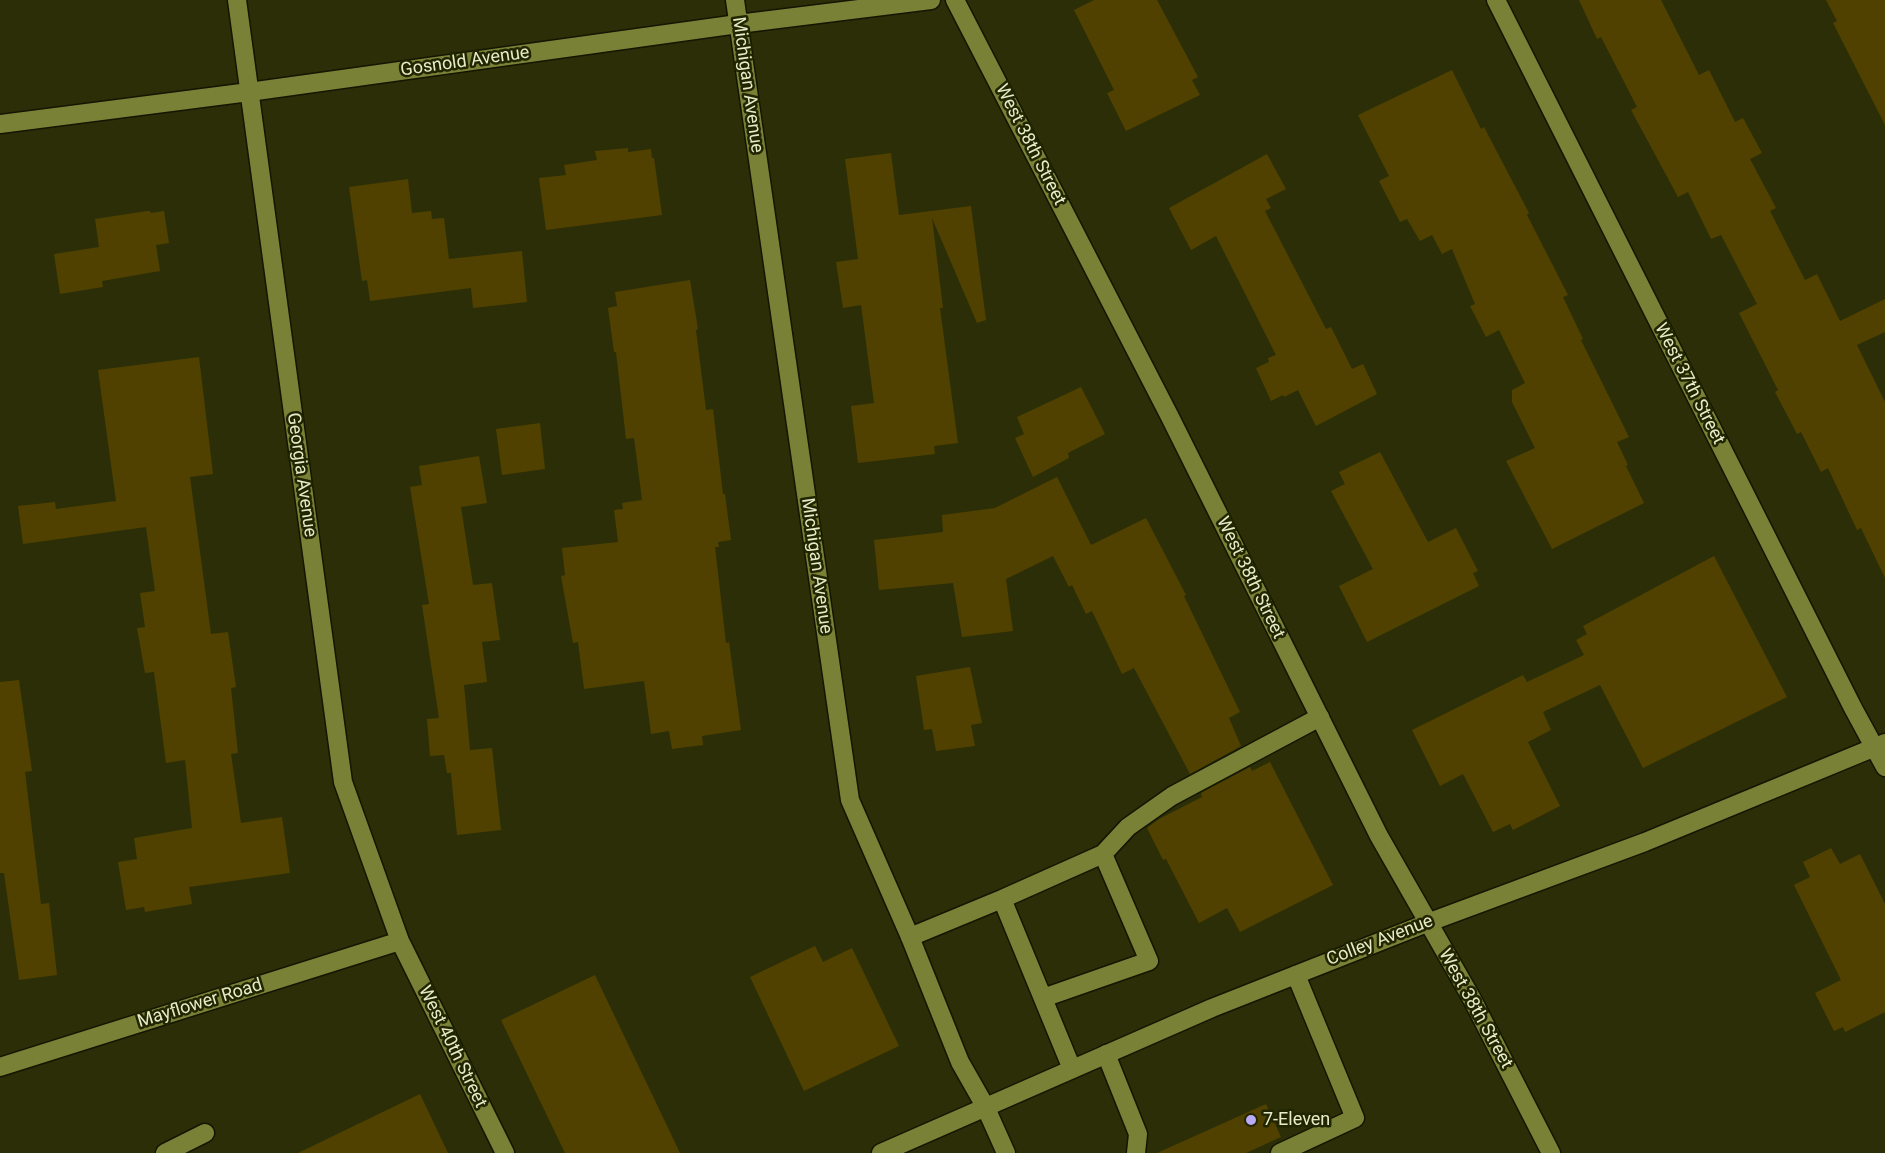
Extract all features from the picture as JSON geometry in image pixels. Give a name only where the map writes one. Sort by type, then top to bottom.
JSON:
[{"type":"street","name":"Georgia Avenue","points":[[237,0],[343,782],[400,941]]},
{"type":"street","name":"Michigan Avenue","points":[[735,0],[850,800],[910,937],[960,1062],[985,1106],[1006,1153]]},
{"type":"street","name":"Gosnold Avenue","points":[[0,124],[931,0]]},
{"type":"street","name":"West 38th Street","points":[[955,0],[1164,404],[1379,836],[1472,999],[1551,1153]]},
{"type":"street","name":"West 37th Street","points":[[1496,0],[1852,708],[1880,745],[1885,767]]},
{"type":"street","points":[[910,937],[1002,900],[1103,854],[1128,827],[1172,795],[1320,717]]},
{"type":"street","name":"Colley Avenue","points":[[881,1153],[1106,1054],[1296,975],[1427,923],[1645,842],[1880,745]]},
{"type":"street","points":[[1043,998],[1149,961],[1103,854]]},
{"type":"street","points":[[1002,900],[1072,1069]]},
{"type":"street","name":"Mayflower Road","points":[[0,1067],[400,941]]},
{"type":"street","name":"West 40th Street","points":[[400,941],[505,1153]]},
{"type":"street","points":[[1280,1153],[1355,1118],[1296,975]]},
{"type":"street","points":[[1106,1054],[1138,1134],[1136,1153]]},
{"type":"street","points":[[165,1153],[205,1133]]},
{"type":"building","points":[[1094,0],[1157,0],[1198,77],[1192,80],[1200,95],[1126,131],[1107,93],[1114,90],[1074,10]]},
{"type":"building","points":[[1579,0],[1661,0],[1699,75],[1709,70],[1735,122],[1743,118],[1762,153],[1750,159],[1776,208],[1770,211],[1805,280],[1817,274],[1840,321],[1885,299],[1885,332],[1857,345],[1885,402],[1885,578],[1861,528],[1857,530],[1828,468],[1821,472],[1801,432],[1797,434],[1775,392],[1778,390],[1739,313],[1757,304],[1721,235],[1711,239],[1688,192],[1678,197],[1631,110],[1637,107],[1601,37],[1597,39]]},
{"type":"building","points":[[1826,0],[1885,0],[1885,125],[1833,23],[1837,21]]},
{"type":"building","points":[[1452,70],[1481,129],[1484,127],[1529,213],[1527,215],[1568,295],[1563,297],[1583,339],[1581,340],[1629,437],[1617,442],[1644,503],[1552,549],[1506,461],[1535,448],[1512,402],[1512,390],[1525,383],[1499,330],[1486,337],[1470,306],[1475,304],[1452,249],[1442,254],[1432,235],[1420,241],[1407,219],[1400,222],[1379,181],[1389,176],[1358,115]]},
{"type":"building","points":[[628,148],[628,152],[651,149],[662,215],[546,230],[539,178],[566,175],[564,165],[597,160],[595,151]]},
{"type":"building","points":[[891,153],[899,215],[971,206],[986,320],[977,323],[932,218],[943,308],[940,308],[958,443],[934,446],[935,454],[858,463],[851,406],[874,403],[861,305],[843,308],[836,262],[858,259],[845,159]]},
{"type":"building","points":[[1267,154],[1286,189],[1266,199],[1271,208],[1265,211],[1326,329],[1331,327],[1352,369],[1363,364],[1377,394],[1316,426],[1298,390],[1271,401],[1256,368],[1269,362],[1268,358],[1276,355],[1216,236],[1191,250],[1169,208]]},
{"type":"building","points":[[408,179],[412,213],[431,211],[432,219],[444,218],[449,259],[522,251],[527,302],[473,308],[471,288],[370,301],[367,280],[362,281],[349,187]]},
{"type":"building","points":[[150,211],[151,213],[164,211],[169,243],[156,245],[160,271],[102,281],[103,287],[60,294],[54,254],[99,247],[95,219]]},
{"type":"building","points":[[690,280],[698,329],[696,330],[706,410],[713,409],[731,540],[718,542],[719,547],[715,547],[726,643],[729,642],[741,730],[702,736],[703,745],[672,749],[669,731],[651,734],[644,681],[584,689],[578,642],[573,643],[561,576],[565,575],[562,548],[618,542],[614,510],[623,509],[622,503],[642,500],[634,438],[626,439],[616,352],[614,352],[608,308],[617,306],[615,292]]},
{"type":"building","points":[[199,357],[213,474],[190,477],[211,634],[228,632],[236,687],[231,688],[238,753],[231,754],[241,823],[282,817],[290,873],[189,887],[192,904],[145,912],[144,907],[126,910],[118,862],[137,859],[134,838],[192,828],[185,760],[166,763],[154,672],[145,673],[137,628],[145,627],[140,593],[155,591],[146,527],[23,544],[18,506],[55,502],[56,509],[116,501],[98,370]]},
{"type":"building","points":[[1081,387],[1105,434],[1068,453],[1069,458],[1033,477],[1015,438],[1024,434],[1017,417]]},
{"type":"building","points":[[540,423],[545,469],[502,475],[496,429]]},
{"type":"building","points":[[1380,452],[1428,542],[1456,528],[1478,571],[1473,573],[1479,586],[1367,642],[1339,586],[1373,569],[1331,491],[1345,484],[1339,472]]},
{"type":"building","points":[[479,456],[487,503],[461,507],[473,585],[492,583],[500,640],[482,642],[487,682],[464,685],[470,750],[492,748],[501,830],[457,835],[451,773],[447,773],[444,755],[430,756],[427,719],[439,718],[422,605],[429,604],[410,487],[422,485],[419,466]]},
{"type":"building","points":[[1057,477],[1091,545],[1146,518],[1186,595],[1184,596],[1240,712],[1229,718],[1241,746],[1190,774],[1134,668],[1122,674],[1092,611],[1086,614],[1072,585],[1069,587],[1053,556],[1006,579],[1013,631],[962,637],[953,583],[879,590],[874,540],[943,532],[942,515],[995,508]]},
{"type":"building","points":[[1714,556],[1787,697],[1643,768],[1600,685],[1543,712],[1551,730],[1528,742],[1560,806],[1513,830],[1510,824],[1493,832],[1463,774],[1440,786],[1412,730],[1523,675],[1527,682],[1584,655],[1576,640],[1587,634],[1583,626]]},
{"type":"building","points":[[970,667],[982,723],[971,725],[975,746],[936,751],[932,729],[924,730],[916,676]]},
{"type":"building","points":[[19,680],[32,771],[25,772],[41,904],[49,903],[57,975],[19,980],[4,873],[0,873],[0,682]]},
{"type":"building","points":[[1270,762],[1333,885],[1240,932],[1227,908],[1199,923],[1147,828],[1159,819],[1202,797],[1201,793],[1250,767],[1252,771]]},
{"type":"building","points":[[1831,848],[1840,864],[1860,854],[1885,904],[1885,1012],[1845,1032],[1843,1027],[1834,1031],[1815,993],[1841,980],[1794,885],[1810,877],[1803,862]]},
{"type":"building","points":[[815,946],[823,962],[852,948],[899,1046],[804,1091],[750,977]]},
{"type":"building","points":[[595,975],[680,1153],[565,1153],[501,1020]]},
{"type":"building","points":[[420,1094],[448,1153],[298,1153]]},
{"type":"building","name":"7-Eleven","points":[[1266,1104],[1281,1137],[1246,1153],[1157,1153]]},
{"type":"place","name":"7-Eleven","points":[[1251,1120]]}]
